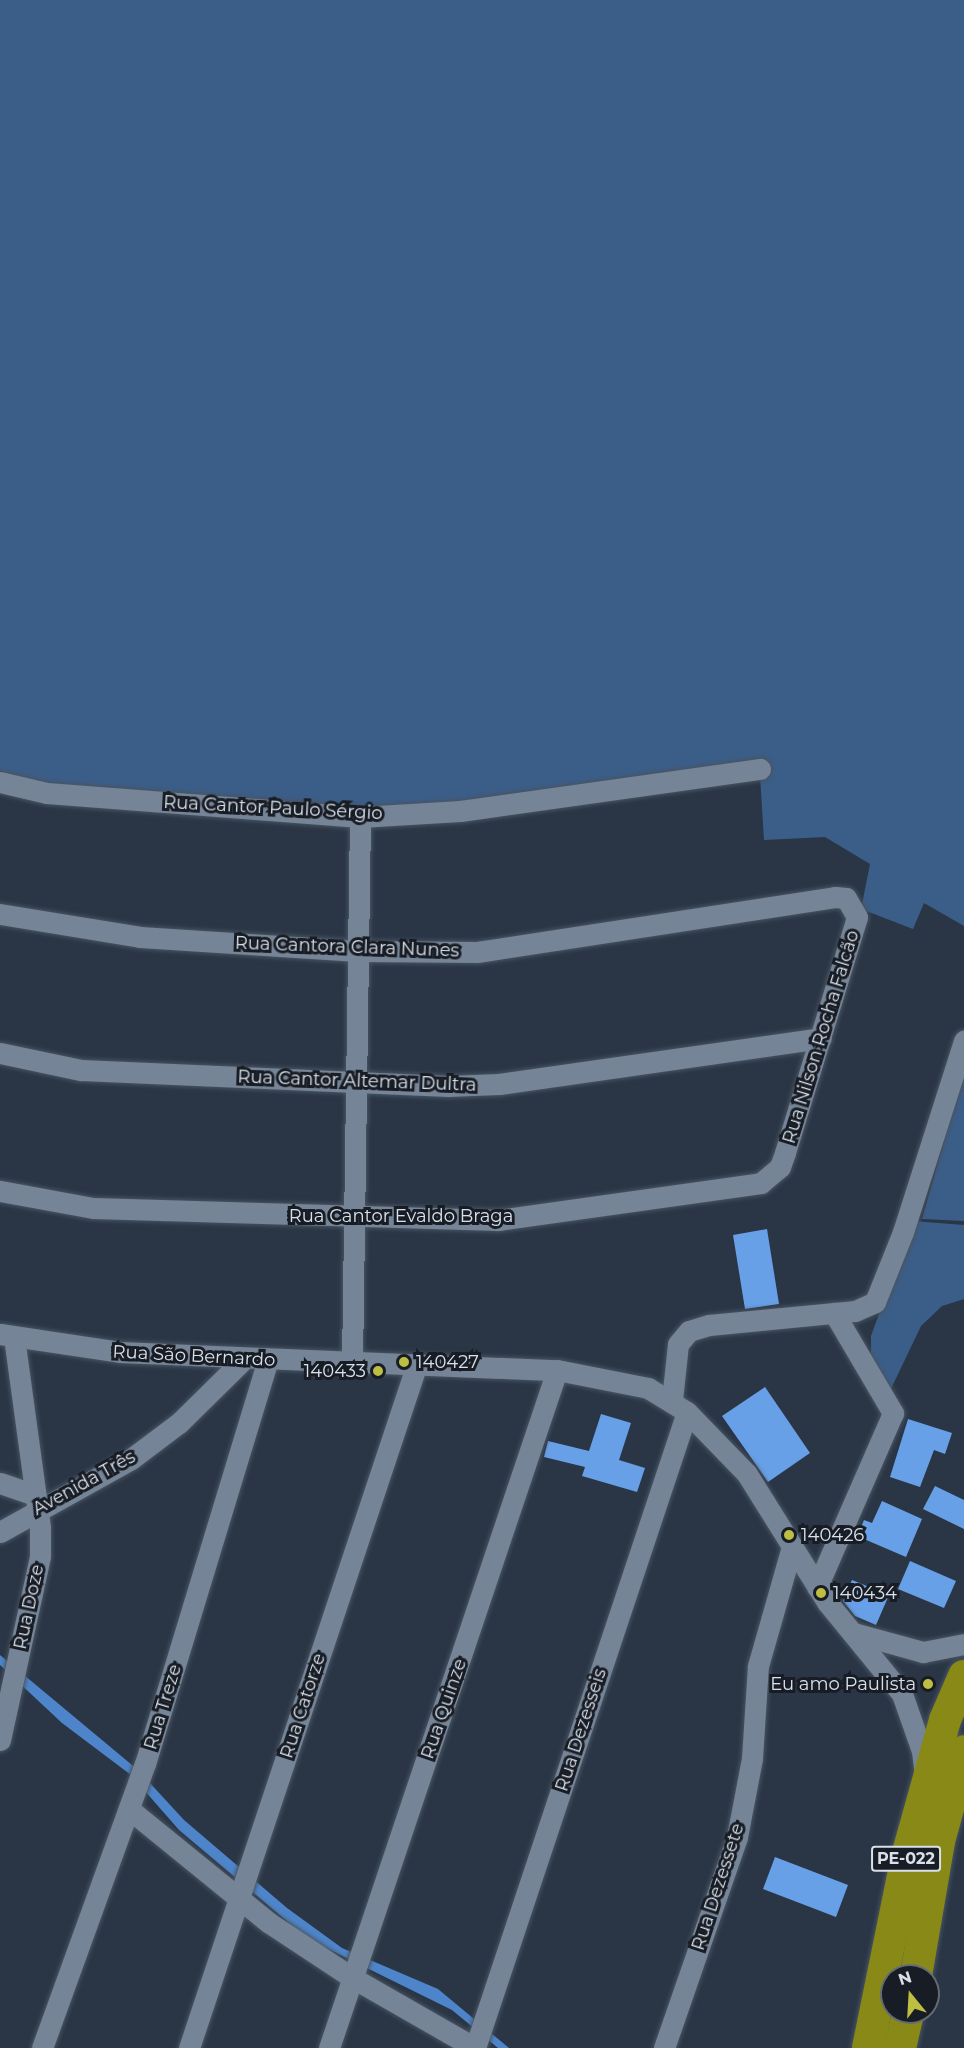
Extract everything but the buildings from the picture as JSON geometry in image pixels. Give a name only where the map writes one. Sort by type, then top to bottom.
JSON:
[{"type":"highway","name":"PE-022","points":[[868,2048],[907,1856],[926,1786],[964,1676]]},
{"type":"highway","name":"PE-022","points":[[918,1964],[939,1841],[964,1751]]},
{"type":"highway","points":[[900,2048],[905,2024]]},
{"type":"street","name":"Rua Cantor Paulo Sérgio","points":[[0,782],[47,793],[360,817],[460,811],[760,769]]},
{"type":"street","points":[[352,1363],[356,1218],[360,817]]},
{"type":"street","name":"Rua Cantora Clara Nunes","points":[[0,914],[140,937],[358,951],[477,952],[562,943],[835,897]]},
{"type":"street","name":"Rua Nilson Rocha Falcão","points":[[785,1153],[855,931],[853,906],[846,898],[835,897]]},
{"type":"street","name":"Rua Cantor Altemar Dultra","points":[[0,1053],[81,1070],[357,1083],[499,1084],[821,1038]]},
{"type":"street","name":"Rua Dezesseis","points":[[477,2043],[679,1406],[678,1344],[689,1331],[709,1325],[834,1313],[866,1307],[880,1295],[964,1041]]},
{"type":"street","name":"Rua Cantor Evaldo Braga","points":[[0,1191],[93,1208],[356,1218],[499,1220],[729,1189],[773,1176],[785,1153]]},
{"type":"street","points":[[817,1587],[893,1413],[834,1313]]},
{"type":"street","name":"Rua São Bernardo","points":[[7,1336],[120,1352],[268,1360],[557,1370],[626,1380],[679,1406]]},
{"type":"street","name":"Rua Doze","points":[[0,1740],[6,1686],[17,1660],[40,1556],[36,1501],[7,1336]]},
{"type":"street","name":"Avenida Três","points":[[0,1532],[36,1501],[131,1459],[179,1423],[244,1359]]},
{"type":"street","name":"Rua Treze","points":[[42,2048],[145,1764],[268,1360]]},
{"type":"street","name":"Rua Catorze","points":[[189,2048],[417,1364]]},
{"type":"street","name":"Rua Quinze","points":[[329,2048],[557,1370]]},
{"type":"street","points":[[679,1406],[734,1457],[817,1587],[902,1694],[922,1750],[926,1786]]},
{"type":"street","points":[[0,1483],[36,1501]]},
{"type":"street","name":"Rua Dezessete","points":[[664,2048],[736,1837],[752,1758],[758,1666],[792,1547]]},
{"type":"street","points":[[854,1633],[923,1652],[964,1644]]},
{"type":"street","points":[[129,1809],[242,1894],[355,1974],[477,2043]]},
{"type":"shaded area","points":[[0,0],[964,0],[964,926],[924,903],[913,929],[861,909],[870,864],[825,837],[764,840],[760,775],[359,820],[41,783],[0,771]]},
{"type":"shaded area","points":[[964,1071],[964,1221],[922,1219]]},
{"type":"shaded area","points":[[913,1221],[964,1225],[964,1299],[942,1306],[921,1326],[888,1395],[871,1363],[871,1336]]},
{"type":"shaded area","points":[[0,1655],[138,1770],[184,1820],[287,1908],[342,1948],[438,1989],[509,2048],[498,2048],[452,2010],[308,1939],[179,1830],[131,1775],[62,1723],[0,1665]]},
{"type":"place","name":"140427","points":[[404,1362]]},
{"type":"place","name":"140433","points":[[378,1371]]},
{"type":"place","name":"140426","points":[[789,1535]]},
{"type":"place","name":"140434","points":[[821,1593]]},
{"type":"place","name":"Eu amo Paulista","points":[[928,1684]]}]
